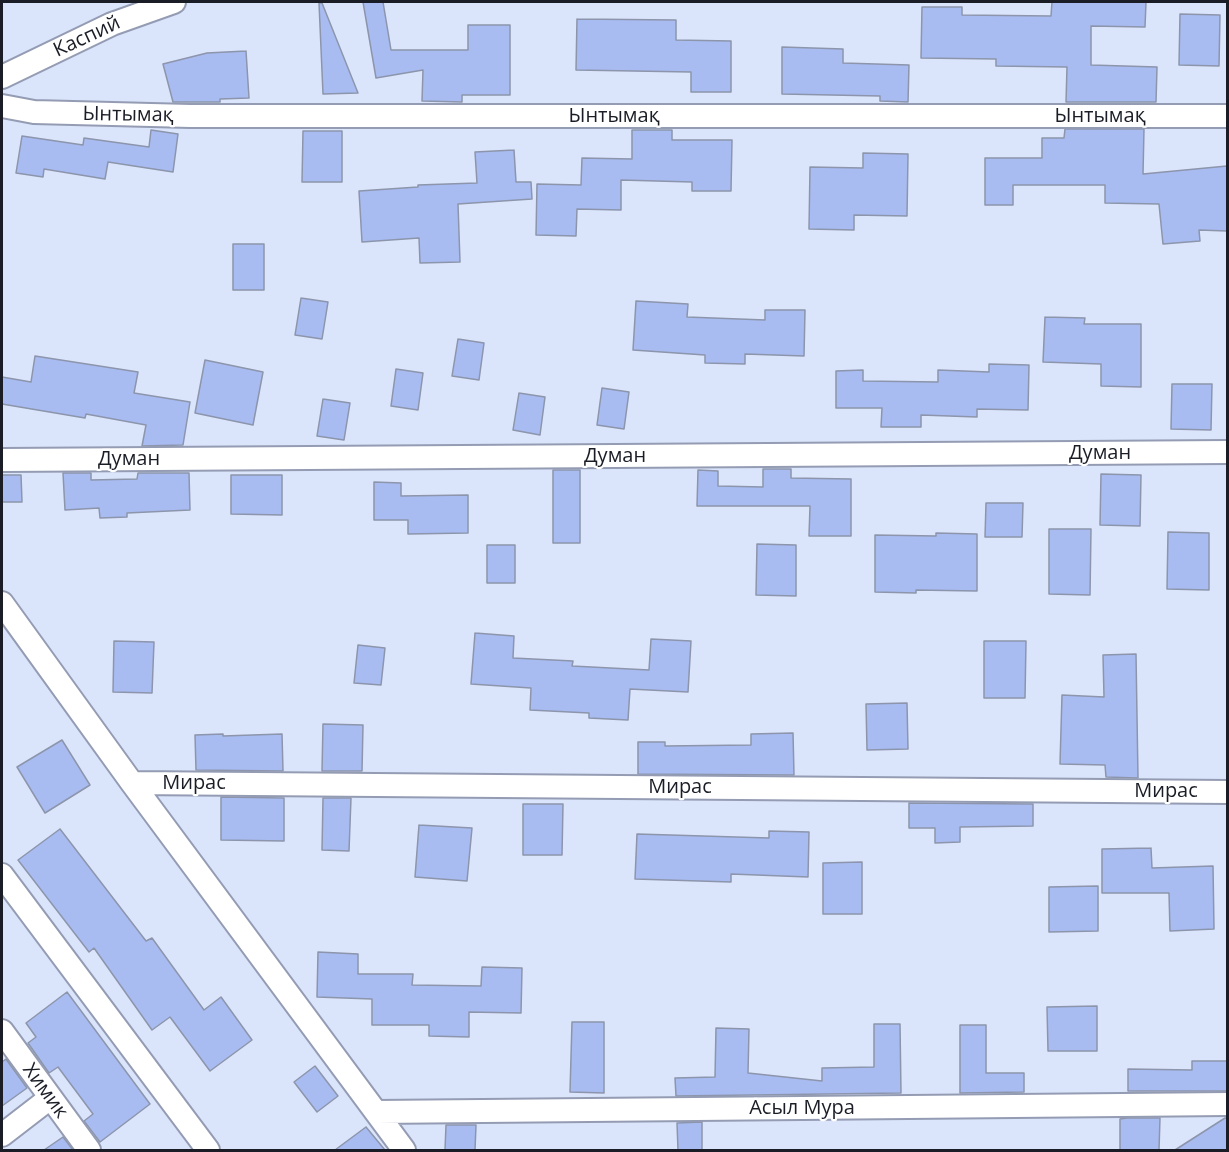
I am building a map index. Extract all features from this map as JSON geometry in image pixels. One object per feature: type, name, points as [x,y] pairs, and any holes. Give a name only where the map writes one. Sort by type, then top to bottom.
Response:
[{"type":"street","name":"Каспий","points":[[2,77],[112,24],[174,2]]},
{"type":"street","name":"Ынтымақ","points":[[2,106],[34,112],[190,116],[1227,116]]},
{"type":"street","name":"Думан","points":[[2,460],[1227,452]]},
{"type":"street","points":[[3,608],[404,1150]]},
{"type":"street","name":"Мирас","points":[[132,783],[1227,792]]},
{"type":"street","points":[[2,875],[208,1150]]},
{"type":"street","name":"Химик","points":[[2,1031],[89,1150]]},
{"type":"street","points":[[2,1135],[50,1098]]},
{"type":"street","name":"Асыл Мура","points":[[376,1112],[1227,1104]]},
{"type":"building","points":[[363,2],[383,2],[391,50],[468,50],[468,25],[510,25],[510,95],[462,95],[462,102],[422,101],[423,70],[376,78]]},
{"type":"building","points":[[1052,2],[1146,2],[1145,27],[1091,26],[1091,65],[1157,67],[1156,102],[1066,102],[1067,67],[996,66],[996,59],[921,58],[922,7],[962,7],[962,15],[1051,16]]},
{"type":"building","points":[[319,3],[322,3],[358,93],[323,94]]},
{"type":"building","points":[[1180,14],[1220,15],[1219,66],[1179,65]]},
{"type":"building","points":[[577,19],[676,20],[676,40],[731,41],[731,92],[691,92],[691,72],[576,70]]},
{"type":"building","points":[[782,47],[843,49],[843,63],[909,65],[908,102],[880,101],[880,96],[782,94]]},
{"type":"building","points":[[246,51],[249,98],[220,99],[220,102],[173,102],[163,64],[207,53]]},
{"type":"building","points":[[1065,129],[1144,129],[1143,174],[1227,166],[1227,231],[1199,230],[1200,241],[1163,244],[1159,204],[1105,203],[1105,185],[1013,185],[1013,205],[985,205],[985,158],[1042,158],[1042,138],[1064,138]]},
{"type":"building","points":[[151,130],[178,134],[173,172],[108,162],[105,179],[44,169],[43,177],[16,173],[22,136],[83,145],[84,138],[149,147]]},
{"type":"building","points":[[632,130],[672,130],[672,140],[732,140],[731,191],[692,191],[692,182],[621,180],[621,210],[577,209],[576,236],[536,235],[537,184],[581,185],[582,158],[632,159]]},
{"type":"building","points":[[303,131],[342,131],[342,182],[302,182]]},
{"type":"building","points":[[514,150],[516,182],[531,182],[532,199],[458,204],[460,262],[420,263],[419,238],[362,242],[359,191],[418,187],[418,185],[477,183],[475,152]]},
{"type":"building","points":[[863,153],[908,154],[907,216],[854,215],[854,230],[809,229],[810,167],[863,168]]},
{"type":"building","points":[[233,244],[264,244],[264,290],[233,290]]},
{"type":"building","points":[[301,298],[328,302],[322,339],[295,335]]},
{"type":"building","points":[[636,301],[688,304],[687,317],[765,320],[765,310],[805,310],[804,356],[745,354],[745,364],[705,363],[705,355],[633,350]]},
{"type":"building","points":[[1045,317],[1085,318],[1084,324],[1141,324],[1141,387],[1101,386],[1101,364],[1043,362]]},
{"type":"building","points":[[458,339],[484,343],[479,380],[452,376]]},
{"type":"building","points":[[35,356],[138,372],[134,393],[190,402],[183,445],[142,446],[146,425],[86,414],[85,418],[2,404],[2,377],[31,382]]},
{"type":"building","points":[[205,360],[263,372],[253,425],[195,413]]},
{"type":"building","points":[[989,364],[1029,365],[1028,410],[977,409],[977,417],[921,415],[921,427],[881,427],[882,408],[836,408],[836,371],[863,370],[863,381],[938,382],[938,370],[989,372]]},
{"type":"building","points":[[396,369],[423,373],[418,410],[391,406]]},
{"type":"building","points":[[1172,384],[1212,384],[1211,430],[1171,429]]},
{"type":"building","points":[[602,388],[629,392],[624,429],[597,425]]},
{"type":"building","points":[[519,393],[545,397],[540,435],[513,430]]},
{"type":"building","points":[[323,399],[350,403],[344,440],[317,436]]},
{"type":"building","points":[[763,469],[791,469],[791,478],[851,479],[851,536],[809,536],[810,506],[697,506],[698,470],[718,471],[718,486],[763,487]]},
{"type":"building","points":[[553,470],[580,470],[580,543],[553,543]]},
{"type":"building","points":[[63,473],[91,473],[91,480],[137,479],[138,473],[189,473],[190,510],[127,513],[127,517],[100,518],[99,508],[65,510]]},
{"type":"building","points":[[1101,474],[1141,475],[1140,526],[1100,525]]},
{"type":"building","points":[[2,475],[21,475],[22,502],[2,502]]},
{"type":"building","points":[[231,475],[282,475],[282,515],[231,514]]},
{"type":"building","points":[[374,482],[401,483],[401,496],[468,495],[468,533],[408,534],[408,520],[374,520]]},
{"type":"building","points":[[986,503],[1023,503],[1022,537],[985,537]]},
{"type":"building","points":[[1049,529],[1091,529],[1090,595],[1049,594]]},
{"type":"building","points":[[1168,532],[1209,533],[1209,590],[1167,589]]},
{"type":"building","points":[[936,533],[977,534],[977,591],[875,592],[875,535],[936,536]]},
{"type":"building","points":[[757,544],[796,545],[796,596],[756,595]]},
{"type":"building","points":[[487,545],[515,545],[515,583],[487,583]]},
{"type":"building","points":[[475,633],[514,636],[513,658],[573,661],[572,666],[649,670],[651,639],[691,641],[688,692],[630,689],[628,720],[589,718],[589,713],[530,710],[531,688],[471,684]]},
{"type":"building","points":[[114,641],[154,642],[152,693],[113,692]]},
{"type":"building","points":[[984,641],[1026,641],[1025,698],[984,698]]},
{"type":"building","points":[[358,645],[385,648],[381,685],[354,683]]},
{"type":"building","points":[[1136,654],[1138,778],[1106,777],[1105,765],[1060,764],[1062,695],[1104,697],[1103,655]]},
{"type":"building","points":[[907,703],[908,749],[867,750],[866,704]]},
{"type":"building","points":[[323,724],[363,725],[362,771],[322,771]]},
{"type":"building","points":[[793,733],[794,775],[638,774],[638,742],[665,742],[665,746],[751,745],[751,734]]},
{"type":"building","points":[[223,734],[223,736],[282,734],[283,771],[196,770],[195,735]]},
{"type":"building","points":[[62,740],[90,785],[45,813],[17,767]]},
{"type":"building","points":[[221,797],[284,798],[284,841],[221,840]]},
{"type":"building","points":[[323,798],[351,798],[349,851],[322,850]]},
{"type":"building","points":[[909,803],[1033,804],[1033,826],[960,827],[960,842],[935,843],[935,828],[909,828]]},
{"type":"building","points":[[523,804],[563,804],[562,855],[523,855]]},
{"type":"building","points":[[419,825],[472,828],[467,881],[415,877]]},
{"type":"building","points":[[60,829],[146,941],[152,938],[204,1010],[221,997],[252,1040],[210,1071],[170,1017],[152,1030],[94,948],[89,952],[18,860]]},
{"type":"building","points":[[769,831],[809,832],[808,877],[731,874],[731,882],[635,879],[637,834],[769,838]]},
{"type":"building","points":[[1151,848],[1152,868],[1213,866],[1214,929],[1170,931],[1169,893],[1102,893],[1102,849]]},
{"type":"building","points":[[862,862],[862,914],[823,914],[823,863]]},
{"type":"building","points":[[1098,886],[1098,931],[1049,932],[1049,887]]},
{"type":"building","points":[[318,952],[358,954],[358,974],[413,974],[412,985],[481,986],[482,967],[522,968],[521,1013],[469,1012],[469,1037],[429,1036],[429,1025],[372,1025],[372,999],[317,997]]},
{"type":"building","points":[[67,992],[150,1104],[100,1142],[84,1121],[93,1114],[58,1067],[49,1073],[28,1043],[36,1037],[26,1023]]},
{"type":"building","points":[[1097,1006],[1097,1051],[1048,1051],[1047,1007]]},
{"type":"building","points":[[572,1022],[604,1022],[604,1093],[570,1092]]},
{"type":"building","points":[[874,1024],[900,1024],[901,1093],[676,1096],[675,1078],[715,1077],[716,1028],[749,1029],[748,1073],[822,1081],[822,1068],[874,1067]]},
{"type":"building","points":[[960,1025],[986,1025],[986,1073],[1024,1073],[1024,1092],[960,1093]]},
{"type":"building","points":[[6,1059],[27,1088],[2,1106],[2,1062]]},
{"type":"building","points":[[1192,1061],[1227,1061],[1227,1091],[1128,1091],[1128,1069],[1192,1070]]},
{"type":"building","points":[[315,1066],[338,1096],[317,1112],[294,1082]]},
{"type":"building","points":[[1160,1118],[1159,1150],[1120,1150],[1120,1119]]},
{"type":"building","points":[[1227,1118],[1227,1150],[1175,1150]]},
{"type":"building","points":[[702,1122],[702,1150],[678,1150],[677,1123]]},
{"type":"building","points":[[446,1125],[476,1125],[475,1150],[445,1150]]},
{"type":"building","points":[[366,1127],[385,1150],[335,1150]]},
{"type":"building","points":[[63,1137],[73,1150],[44,1150]]}]
